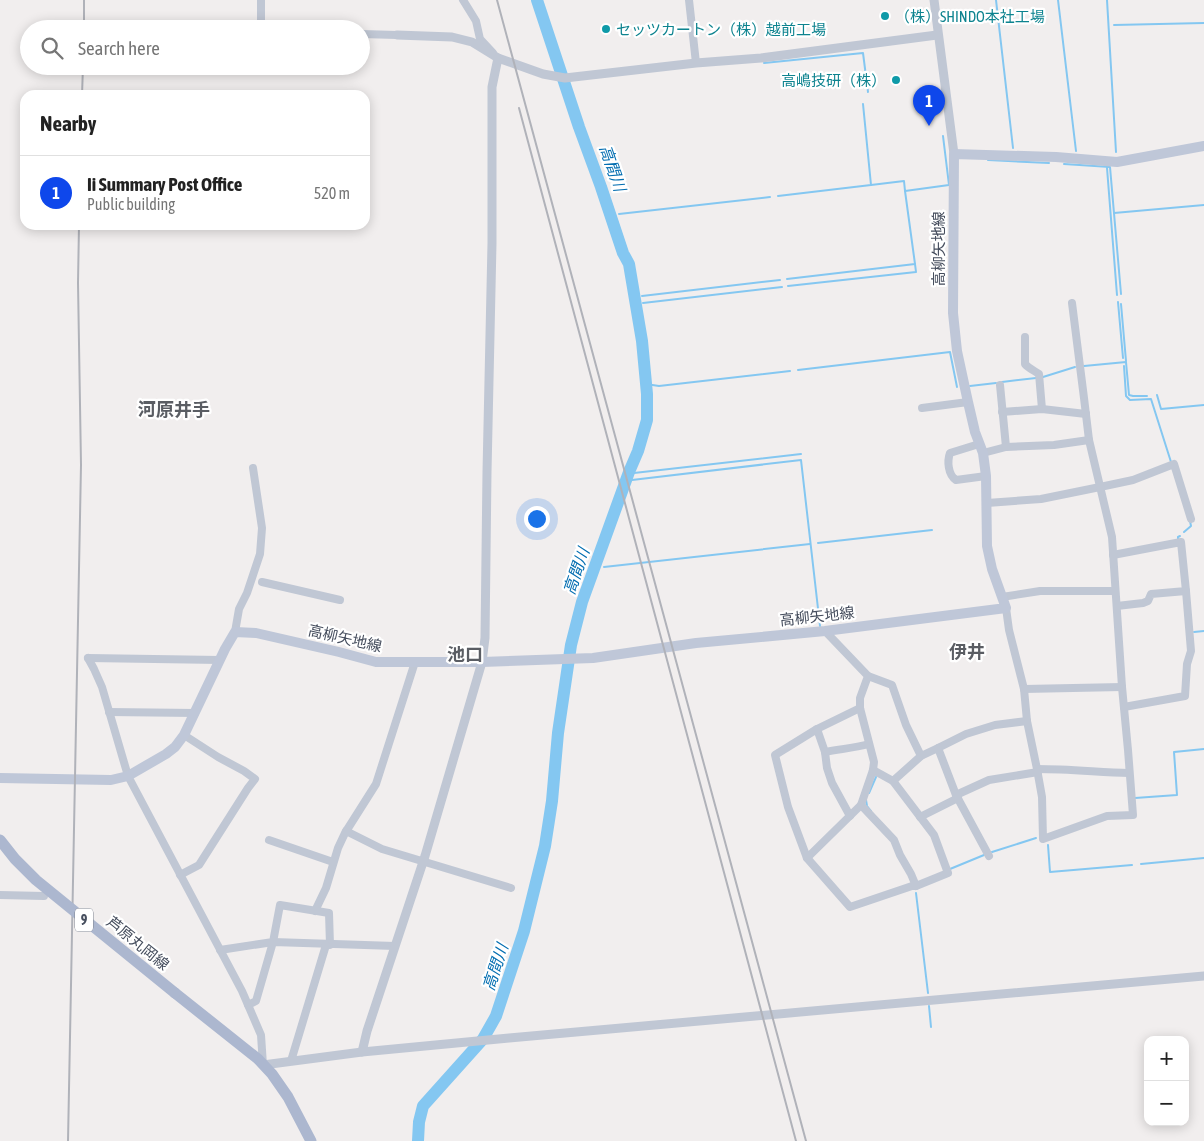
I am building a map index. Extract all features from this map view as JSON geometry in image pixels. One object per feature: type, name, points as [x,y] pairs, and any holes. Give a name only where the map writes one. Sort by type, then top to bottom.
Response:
[{"type":"main road","points":[[954,154],[1056,157],[1117,162],[1204,146]]},
{"type":"main road","name":"高柳矢地線","points":[[235,632],[256,633],[376,662],[482,662],[593,658],[696,643],[824,631],[1006,608],[992,569],[987,546],[986,476],[981,449],[968,402],[953,313],[954,154]]},
{"type":"main road","points":[[0,778],[111,780],[128,776],[166,754],[175,747],[184,734],[235,632]]},
{"type":"main road","name":"芦原丸岡線","points":[[0,840],[24,869],[49,891],[193,1006],[263,1065]]},
{"type":"main road","name":"9","points":[[263,1065],[280,1084],[311,1141]]},
{"type":"street","points":[[261,0],[261,20]]},
{"type":"street","points":[[463,0],[476,22],[480,39],[498,58]]},
{"type":"street","points":[[688,0],[696,63]]},
{"type":"street","points":[[934,0],[954,154]]},
{"type":"street","points":[[370,34],[452,38],[472,42],[498,58],[543,74],[572,78],[696,63],[761,58],[938,35]]},
{"type":"street","points":[[362,1052],[367,1031],[424,862],[482,662],[485,638],[492,243],[492,87],[498,58]]},
{"type":"street","points":[[1006,608],[1009,630],[1024,689],[1027,720],[1038,770],[1042,797],[1043,839],[1107,816],[1132,815],[1112,536],[1088,440],[1072,303]]},
{"type":"street","points":[[1025,336],[1025,364],[1039,374],[1042,409]]},
{"type":"street","points":[[1000,385],[1006,447]]},
{"type":"street","points":[[922,408],[968,402]]},
{"type":"street","points":[[1002,412],[1042,409],[1086,414]]},
{"type":"street","points":[[986,476],[956,480],[952,478],[948,458],[950,453],[1006,447],[1054,445],[1088,440]]},
{"type":"street","points":[[986,503],[1042,499],[1100,487],[1133,480],[1174,464],[1191,519]]},
{"type":"street","points":[[235,632],[239,609],[247,593],[260,554],[262,528],[253,468]]},
{"type":"street","points":[[1113,555],[1180,542],[1186,591],[1190,651],[1187,664],[1185,696],[1124,707]]},
{"type":"street","points":[[262,582],[340,600]]},
{"type":"street","points":[[1002,597],[1040,591],[1115,591]]},
{"type":"street","points":[[1117,606],[1143,603],[1148,601],[1151,594],[1186,591]]},
{"type":"street","points":[[824,631],[868,676],[892,685],[906,725],[921,756]]},
{"type":"street","points":[[220,660],[88,658],[102,688],[128,776],[242,991],[261,1035],[263,1065],[362,1052],[528,1036],[1204,976]]},
{"type":"street","points":[[315,911],[326,888],[338,848],[376,784],[415,662]]},
{"type":"street","points":[[807,858],[861,805],[873,770],[874,762],[860,708],[860,698],[868,676]]},
{"type":"street","points":[[1024,689],[1122,687]]},
{"type":"street","points":[[860,708],[817,729],[775,755],[788,807],[807,858],[850,907],[916,886],[948,873],[934,835],[893,781],[873,770]]},
{"type":"street","points":[[109,712],[195,713]]},
{"type":"street","points":[[893,781],[921,756],[966,734],[995,725],[1027,720]]},
{"type":"street","points":[[817,729],[825,752],[827,768],[832,783],[850,816]]},
{"type":"street","points":[[180,875],[199,865],[255,779],[184,734]]},
{"type":"street","points":[[825,752],[869,744]]},
{"type":"street","points":[[938,748],[957,797],[989,856]]},
{"type":"street","points":[[920,817],[989,780],[1038,770],[1067,768],[1129,773]]},
{"type":"street","points":[[861,805],[894,840],[916,886]]},
{"type":"street","points":[[346,832],[382,849],[511,888]]},
{"type":"street","points":[[270,840],[333,862]]},
{"type":"street","points":[[0,895],[44,896]]},
{"type":"street","points":[[248,1005],[256,1001],[273,942],[280,904],[329,914],[328,945],[291,1061]]},
{"type":"street","points":[[220,950],[273,942],[395,946]]},
{"type":"waterway","name":"高間川","points":[[418,1141],[419,1122],[423,1106],[483,1039],[496,1016],[524,931],[545,846],[552,801],[558,733],[571,645],[582,602],[638,451],[647,420],[647,394],[642,341],[629,264],[623,253],[579,127],[537,0]]},
{"type":"waterway","points":[[996,0],[1013,148]]},
{"type":"waterway","points":[[1058,0],[1076,151]]},
{"type":"waterway","points":[[1107,0],[1116,152]]},
{"type":"waterway","points":[[1114,25],[1204,23]]},
{"type":"waterway","points":[[764,63],[863,53],[868,92]]},
{"type":"waterway","points":[[778,196],[871,185],[863,104]]},
{"type":"waterway","points":[[871,185],[904,181],[905,191],[949,185],[943,136]]},
{"type":"waterway","points":[[988,160],[1049,163]]},
{"type":"waterway","points":[[1064,164],[1110,167],[1121,294]]},
{"type":"waterway","points":[[1107,168],[1117,295]]},
{"type":"waterway","points":[[787,279],[915,264],[905,191]]},
{"type":"waterway","points":[[619,214],[770,197]]},
{"type":"waterway","points":[[1114,213],[1204,205]]},
{"type":"waterway","points":[[788,286],[916,272],[915,264]]},
{"type":"waterway","points":[[642,296],[780,280]]},
{"type":"waterway","points":[[643,303],[782,287]]},
{"type":"waterway","points":[[1118,302],[1123,358]]},
{"type":"waterway","points":[[1121,304],[1126,361]]},
{"type":"waterway","points":[[798,370],[950,352],[957,387]]},
{"type":"waterway","points":[[1084,366],[1126,362],[1129,395],[1147,396]]},
{"type":"waterway","points":[[1124,366],[1126,396],[1130,400],[1151,399],[1171,462]]},
{"type":"waterway","points":[[1043,377],[1075,367]]},
{"type":"waterway","points":[[646,384],[659,386],[790,371]]},
{"type":"waterway","points":[[1002,382],[1036,378]]},
{"type":"waterway","points":[[970,386],[996,383]]},
{"type":"waterway","points":[[1157,395],[1161,409],[1204,405]]},
{"type":"waterway","points":[[634,473],[801,454]]},
{"type":"waterway","points":[[632,480],[801,460],[820,626]]},
{"type":"waterway","points":[[1184,532],[1191,526],[1190,521]]},
{"type":"waterway","points":[[818,543],[932,530]]},
{"type":"waterway","points":[[1178,540],[1180,536]]},
{"type":"waterway","points":[[604,567],[810,544]]},
{"type":"waterway","points":[[1194,632],[1204,631]]},
{"type":"waterway","points":[[1135,798],[1177,795],[1174,752],[1204,749]]},
{"type":"waterway","points":[[869,793],[876,777]]},
{"type":"waterway","points":[[866,800],[867,806],[871,811]]},
{"type":"waterway","points":[[992,852],[1036,838]]},
{"type":"waterway","points":[[1048,845],[1050,872],[1132,865]]},
{"type":"waterway","points":[[950,869],[984,855]]},
{"type":"waterway","points":[[1141,864],[1204,858]]},
{"type":"waterway","points":[[916,893],[928,993]]},
{"type":"waterway","points":[[929,1006],[931,1027]]},
{"type":"railway","points":[[84,0],[84,20]]},
{"type":"railway","points":[[497,0],[806,1141]]},
{"type":"railway","points":[[82,90],[83,75]]},
{"type":"railway","points":[[519,108],[796,1141]]},
{"type":"railway","points":[[68,1141],[81,465],[79,230]]},
{"type":"place","name":"（株）SHINDO本社工場","points":[[885,16]]},
{"type":"place","name":"セッツカートン（株）越前工場","points":[[606,29]]},
{"type":"place","name":"高嶋技研（株）","points":[[896,80]]},
{"type":"place","name":"Ii Summary Post Office","points":[[929,126]]},
{"type":"district","name":"河原井手","points":[[174,409]]},
{"type":"district","name":"伊井","points":[[967,651]]},
{"type":"district","name":"池口","points":[[465,654]]}]
